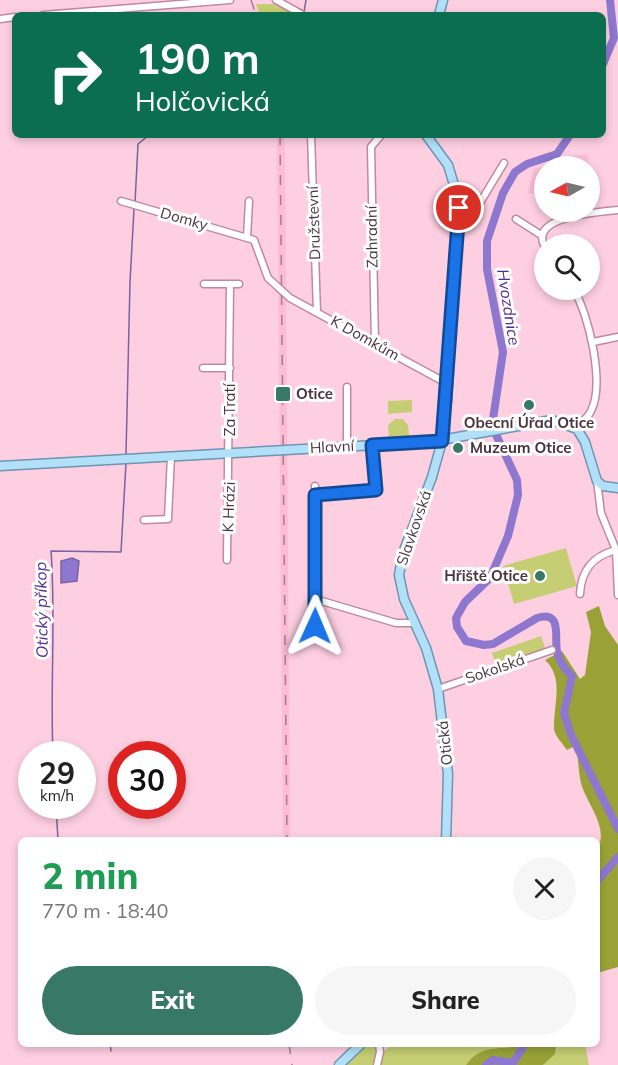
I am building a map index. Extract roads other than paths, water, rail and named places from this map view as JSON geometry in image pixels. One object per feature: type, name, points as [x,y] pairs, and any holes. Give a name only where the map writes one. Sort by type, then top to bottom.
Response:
[{"type":"main road","name":"Slavkovská","points":[[426,648],[402,594],[400,564],[432,477],[442,441],[448,384],[459,208],[455,185],[448,165],[428,138]]},
{"type":"main road","name":"Hlavní","points":[[0,466],[442,441],[545,420],[575,427]]},
{"type":"main road","points":[[575,427],[585,441],[597,480],[603,486],[618,488]]},
{"type":"main road","name":"Otická","points":[[426,648],[438,689],[448,774],[446,837]]},
{"type":"main road","points":[[339,1065],[358,1047]]},
{"type":"street","points":[[80,12],[230,0]]},
{"type":"street","points":[[276,0],[298,12]]},
{"type":"street","name":"Družstevní","points":[[311,138],[317,312]]},
{"type":"street","name":"Zahradní","points":[[375,343],[370,147],[378,138]]},
{"type":"street","points":[[459,208],[478,206],[504,163]]},
{"type":"street","name":"Domky","points":[[121,201],[247,237]]},
{"type":"street","points":[[247,237],[249,201]]},
{"type":"street","points":[[541,234],[544,228],[555,222],[618,210]]},
{"type":"street","points":[[516,219],[539,234]]},
{"type":"street","name":"K Domkům","points":[[247,237],[258,246],[268,278],[283,292],[448,384]]},
{"type":"street","points":[[204,284],[239,284]]},
{"type":"street","name":"Za Tratí","points":[[230,284],[230,453]]},
{"type":"street","points":[[575,427],[589,415],[594,404],[593,342],[579,300]]},
{"type":"street","points":[[593,342],[618,337]]},
{"type":"street","name":"Za Tratí","points":[[203,368],[230,368]]},
{"type":"street","points":[[347,387],[347,447]]},
{"type":"street","points":[[315,495],[376,490],[372,445]]},
{"type":"street","name":"K Hrázi","points":[[227,560],[230,453]]},
{"type":"street","points":[[144,520],[168,519],[171,456]]},
{"type":"street","points":[[597,480],[602,513],[616,550],[618,595]]},
{"type":"street","points":[[315,486],[315,626]]},
{"type":"street","points":[[580,594],[580,583],[593,559],[616,550]]},
{"type":"street","points":[[315,599],[396,623],[415,623]]},
{"type":"street","name":"Sokolská","points":[[438,689],[552,650]]},
{"type":"street","points":[[377,1065],[379,1047]]},
{"type":"waterway","name":"Otický příkop","points":[[304,12],[306,0]]},
{"type":"waterway","name":"Hvozdnice","points":[[606,57],[614,38],[610,0]]},
{"type":"waterway","name":"Otický příkop","points":[[135,203],[138,144],[145,138]]},
{"type":"waterway","name":"Hvozdnice","points":[[568,138],[557,154],[527,164],[515,172],[503,193],[487,241],[487,269],[503,352],[492,426],[517,480],[518,495],[508,536],[490,578],[465,602],[456,618],[457,627],[466,641],[484,645],[493,644],[537,618],[551,618],[554,621],[559,659],[572,676],[564,713],[571,735],[618,829]]},
{"type":"waterway","name":"Otický příkop","points":[[126,454],[134,209]]},
{"type":"waterway","name":"Otický příkop","points":[[53,741],[51,551],[121,552],[126,463]]},
{"type":"waterway","name":"Otický příkop","points":[[57,819],[58,837]]},
{"type":"waterway","name":"Hvozdnice","points":[[600,878],[618,857]]},
{"type":"waterway","name":"Otický příkop","points":[[110,1047],[111,1051]]},
{"type":"waterway","name":"Hvozdnice","points":[[486,1065],[493,1060],[513,1063],[523,1047]]},
{"type":"railway","points":[[251,0],[255,12]]},
{"type":"railway","points":[[280,138],[287,837]]},
{"type":"railway","points":[[289,1047],[292,1065]]},
{"type":"place","name":"Otice","points":[[283,394]]},
{"type":"place","name":"Obecní Úřad Otice","points":[[529,405]]},
{"type":"place","name":"Muzeum Otice","points":[[458,448]]},
{"type":"place","name":"Hřiště Otice","points":[[540,576]]}]
